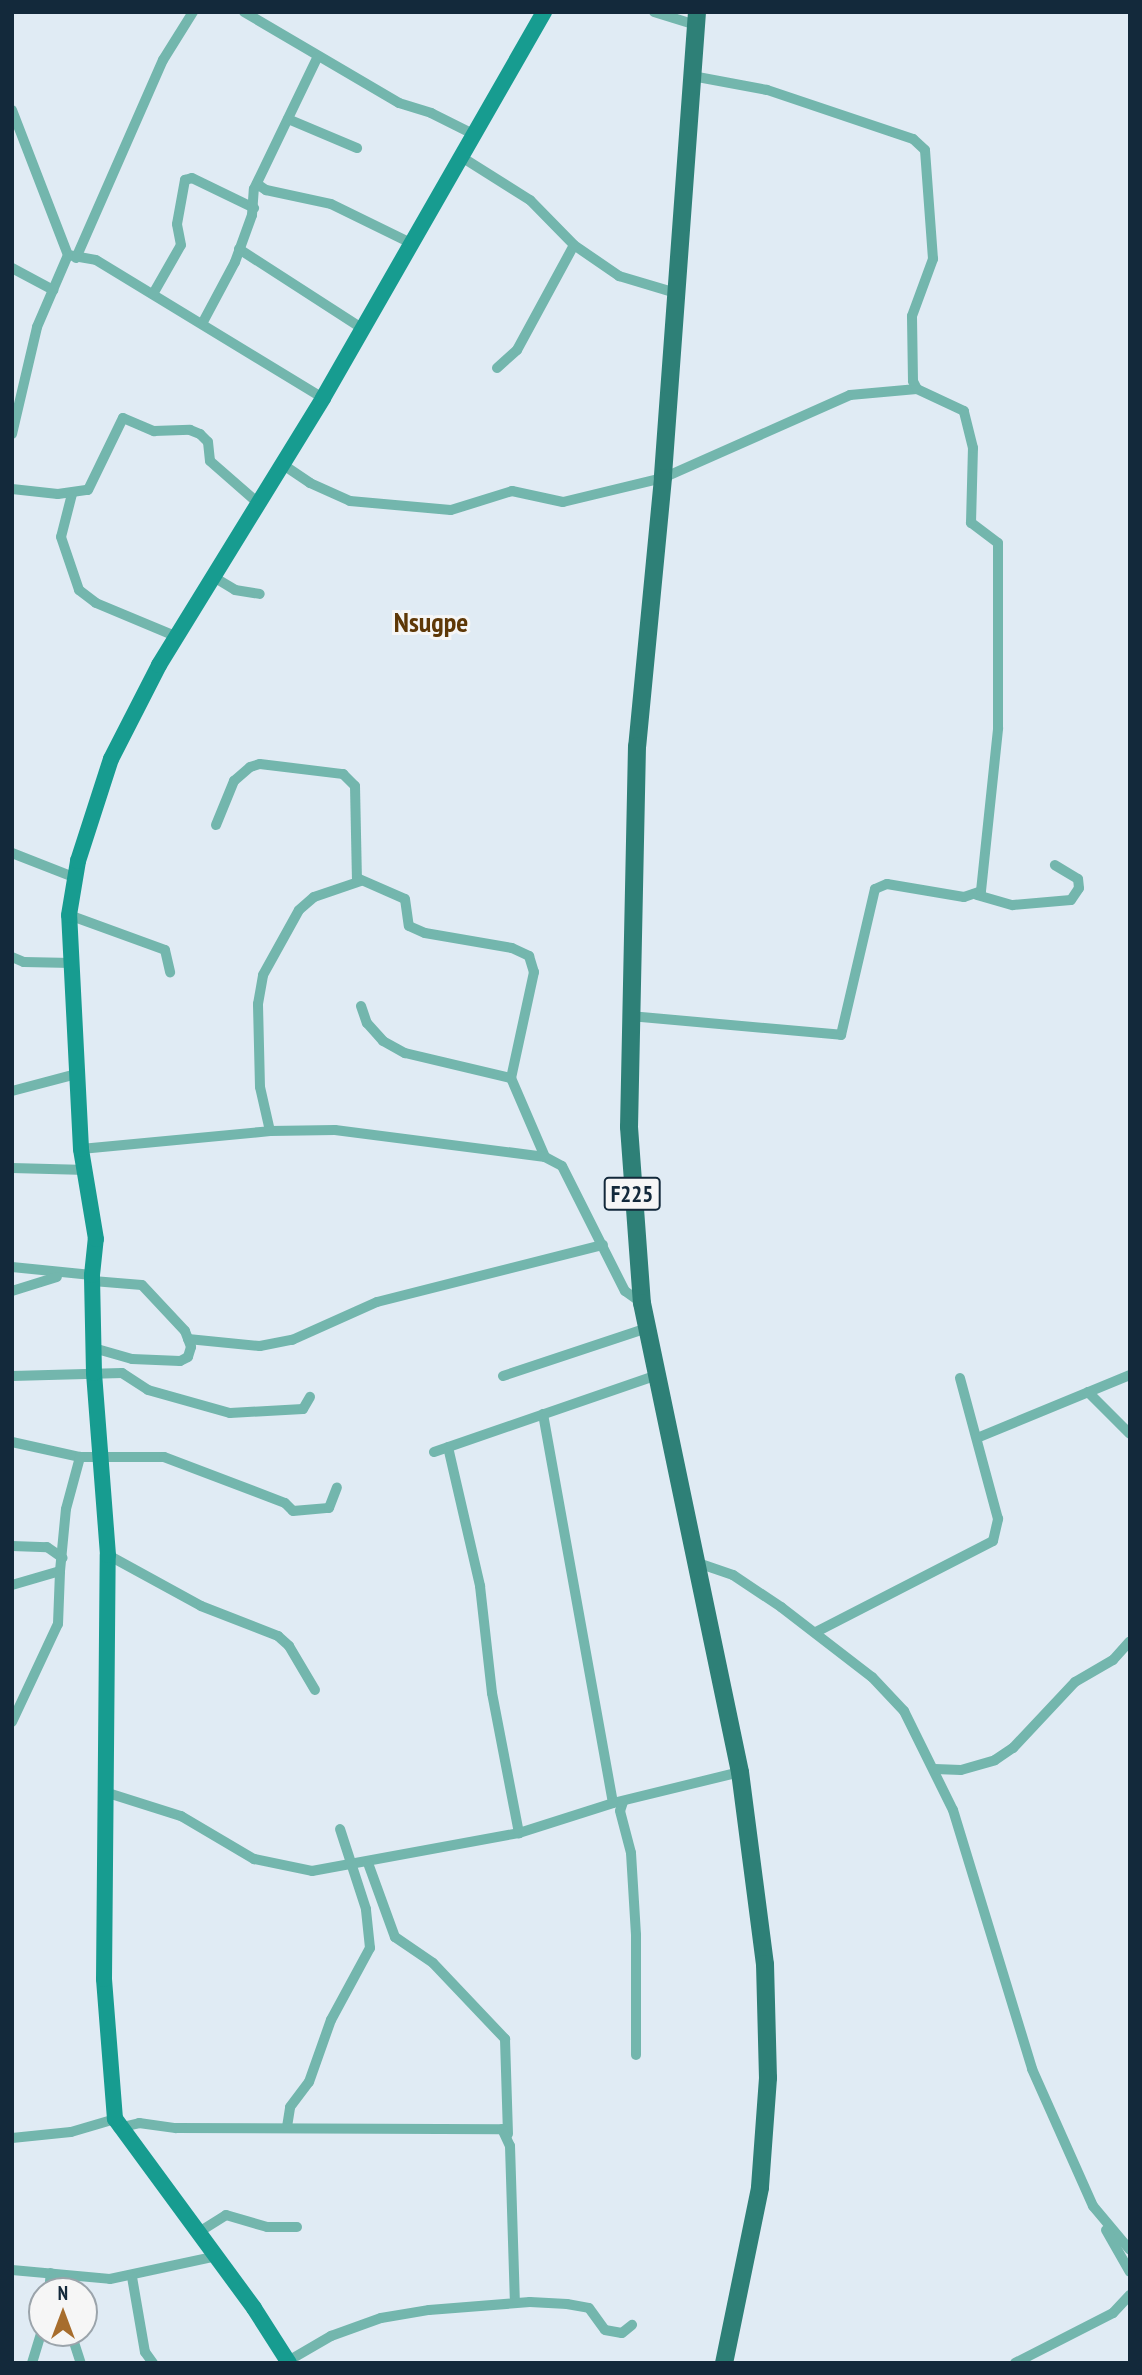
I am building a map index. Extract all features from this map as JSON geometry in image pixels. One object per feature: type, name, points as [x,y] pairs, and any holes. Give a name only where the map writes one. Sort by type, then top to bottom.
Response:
[{"type":"main road","name":"F225","points":[[697,19],[663,478],[638,746],[630,1016],[632,1192],[642,1303],[740,1772],[765,1964],[768,2078],[760,2188],[724,2363]]},
{"type":"street","points":[[12,434],[37,327],[163,60],[193,12]]},
{"type":"street","points":[[244,12],[317,58],[399,103],[431,113],[473,134]]},
{"type":"street","points":[[544,12],[323,398],[175,636],[111,759],[76,878],[69,915],[80,1073],[81,1149],[96,1239],[92,1278],[94,1373],[104,1459],[108,1555],[108,1793],[104,1979],[116,2124],[217,2256],[289,2362],[331,2336],[381,2318],[515,2303],[589,2308],[606,2330],[622,2333],[632,2325]]},
{"type":"street","points":[[654,12],[697,19]]},
{"type":"street","points":[[203,322],[239,249],[254,208],[257,184],[317,58]]},
{"type":"street","points":[[692,75],[766,90],[920,143],[927,160],[933,259],[911,325],[913,381],[917,389]]},
{"type":"street","points":[[12,110],[72,256]]},
{"type":"street","points":[[288,119],[357,148]]},
{"type":"street","points":[[460,156],[530,200],[574,245],[619,276],[676,293]]},
{"type":"street","points":[[153,294],[181,245],[177,224],[185,180],[192,178],[254,208]]},
{"type":"street","points":[[257,184],[266,190],[331,204],[413,244]]},
{"type":"street","points":[[497,368],[517,350],[574,245]]},
{"type":"street","points":[[239,249],[363,329]]},
{"type":"street","points":[[72,256],[96,260],[203,322],[323,398]]},
{"type":"street","points":[[12,268],[53,290]]},
{"type":"street","points":[[282,464],[310,483],[351,501],[451,510],[512,491],[563,502],[663,478],[850,395],[917,389],[964,411],[973,448],[971,523],[998,543],[998,728],[983,884],[977,895]]},
{"type":"street","points":[[12,489],[72,494],[94,484],[102,455],[123,418],[154,431],[190,430],[200,434],[208,442],[210,461],[258,503]]},
{"type":"street","points":[[72,494],[61,537],[79,590],[96,603],[175,636]]},
{"type":"street","points":[[212,576],[235,590],[260,594]]},
{"type":"street","points":[[216,825],[234,781],[250,767],[260,764],[343,774],[355,786],[355,864],[361,881]]},
{"type":"street","points":[[12,853],[76,878]]},
{"type":"street","points":[[630,1016],[836,1037],[843,1031],[875,889],[887,884],[964,897],[977,895],[1013,905],[1071,900],[1079,888],[1077,879],[1055,865]]},
{"type":"street","points":[[270,1131],[260,1087],[258,1004],[263,975],[299,910],[314,897],[361,881],[405,899],[409,926],[425,933],[512,948],[529,956],[534,972],[511,1078],[545,1157]]},
{"type":"street","points":[[69,915],[164,950],[170,972]]},
{"type":"street","points":[[12,957],[24,962],[72,964]]},
{"type":"street","points":[[361,1006],[367,1024],[383,1041],[405,1053],[511,1078]]},
{"type":"street","points":[[12,1091],[80,1073]]},
{"type":"street","points":[[81,1149],[270,1131],[389,1133],[545,1157],[562,1166],[625,1291],[642,1303]]},
{"type":"street","points":[[12,1168],[86,1170]]},
{"type":"street","points":[[188,1339],[239,1345],[279,1343],[377,1302],[603,1245]]},
{"type":"street","points":[[12,1267],[142,1285],[188,1339],[188,1357],[180,1361],[132,1359],[94,1348]]},
{"type":"street","points":[[12,1291],[67,1274]]},
{"type":"street","points":[[503,1376],[647,1328]]},
{"type":"street","points":[[12,1376],[122,1373],[148,1390],[230,1413],[303,1409],[310,1397]]},
{"type":"street","points":[[435,1452],[658,1375]]},
{"type":"street","points":[[976,1437],[1130,1375]]},
{"type":"street","points":[[816,1632],[993,1541],[998,1519],[961,1378]]},
{"type":"street","points":[[1088,1392],[1130,1434]]},
{"type":"street","points":[[543,1414],[618,1802],[631,1853],[636,1935],[636,2055]]},
{"type":"street","points":[[12,1442],[80,1457],[164,1457],[285,1503],[293,1511],[329,1508],[337,1487]]},
{"type":"street","points":[[448,1447],[480,1586],[492,1693],[519,1833]]},
{"type":"street","points":[[12,1722],[58,1624],[66,1509],[80,1457]]},
{"type":"street","points":[[12,1546],[47,1547],[63,1558]]},
{"type":"street","points":[[108,1555],[201,1606],[278,1636],[289,1646],[315,1690]]},
{"type":"street","points":[[698,1563],[733,1575],[816,1632],[872,1677],[904,1711],[953,1810],[1015,2024],[1093,2206],[1130,2272]]},
{"type":"street","points":[[12,1584],[60,1571]]},
{"type":"street","points":[[935,1769],[961,1770],[995,1760],[1013,1748],[1075,1682],[1113,1660],[1130,1641]]},
{"type":"street","points":[[108,1793],[181,1816],[275,1866],[312,1871],[352,1867],[519,1833],[618,1802],[740,1772]]},
{"type":"street","points":[[287,2127],[290,2107],[309,2082],[331,2020],[370,1948],[366,1909],[340,1829]]},
{"type":"street","points":[[368,1863],[396,1937],[433,1963],[505,2039],[515,2303]]},
{"type":"street","points":[[12,2138],[138,2123],[176,2128],[486,2127],[508,2134]]},
{"type":"street","points":[[1093,2206],[1130,2250]]},
{"type":"street","points":[[199,2232],[226,2215],[267,2227],[297,2227]]},
{"type":"street","points":[[12,2270],[132,2277],[217,2256]]},
{"type":"street","points":[[51,2273],[51,2277]]},
{"type":"street","points":[[132,2277],[145,2352],[153,2363]]},
{"type":"street","points":[[1015,2363],[1113,2313],[1130,2295]]},
{"type":"district","name":"Nsugpe","points":[[431,622]]}]
